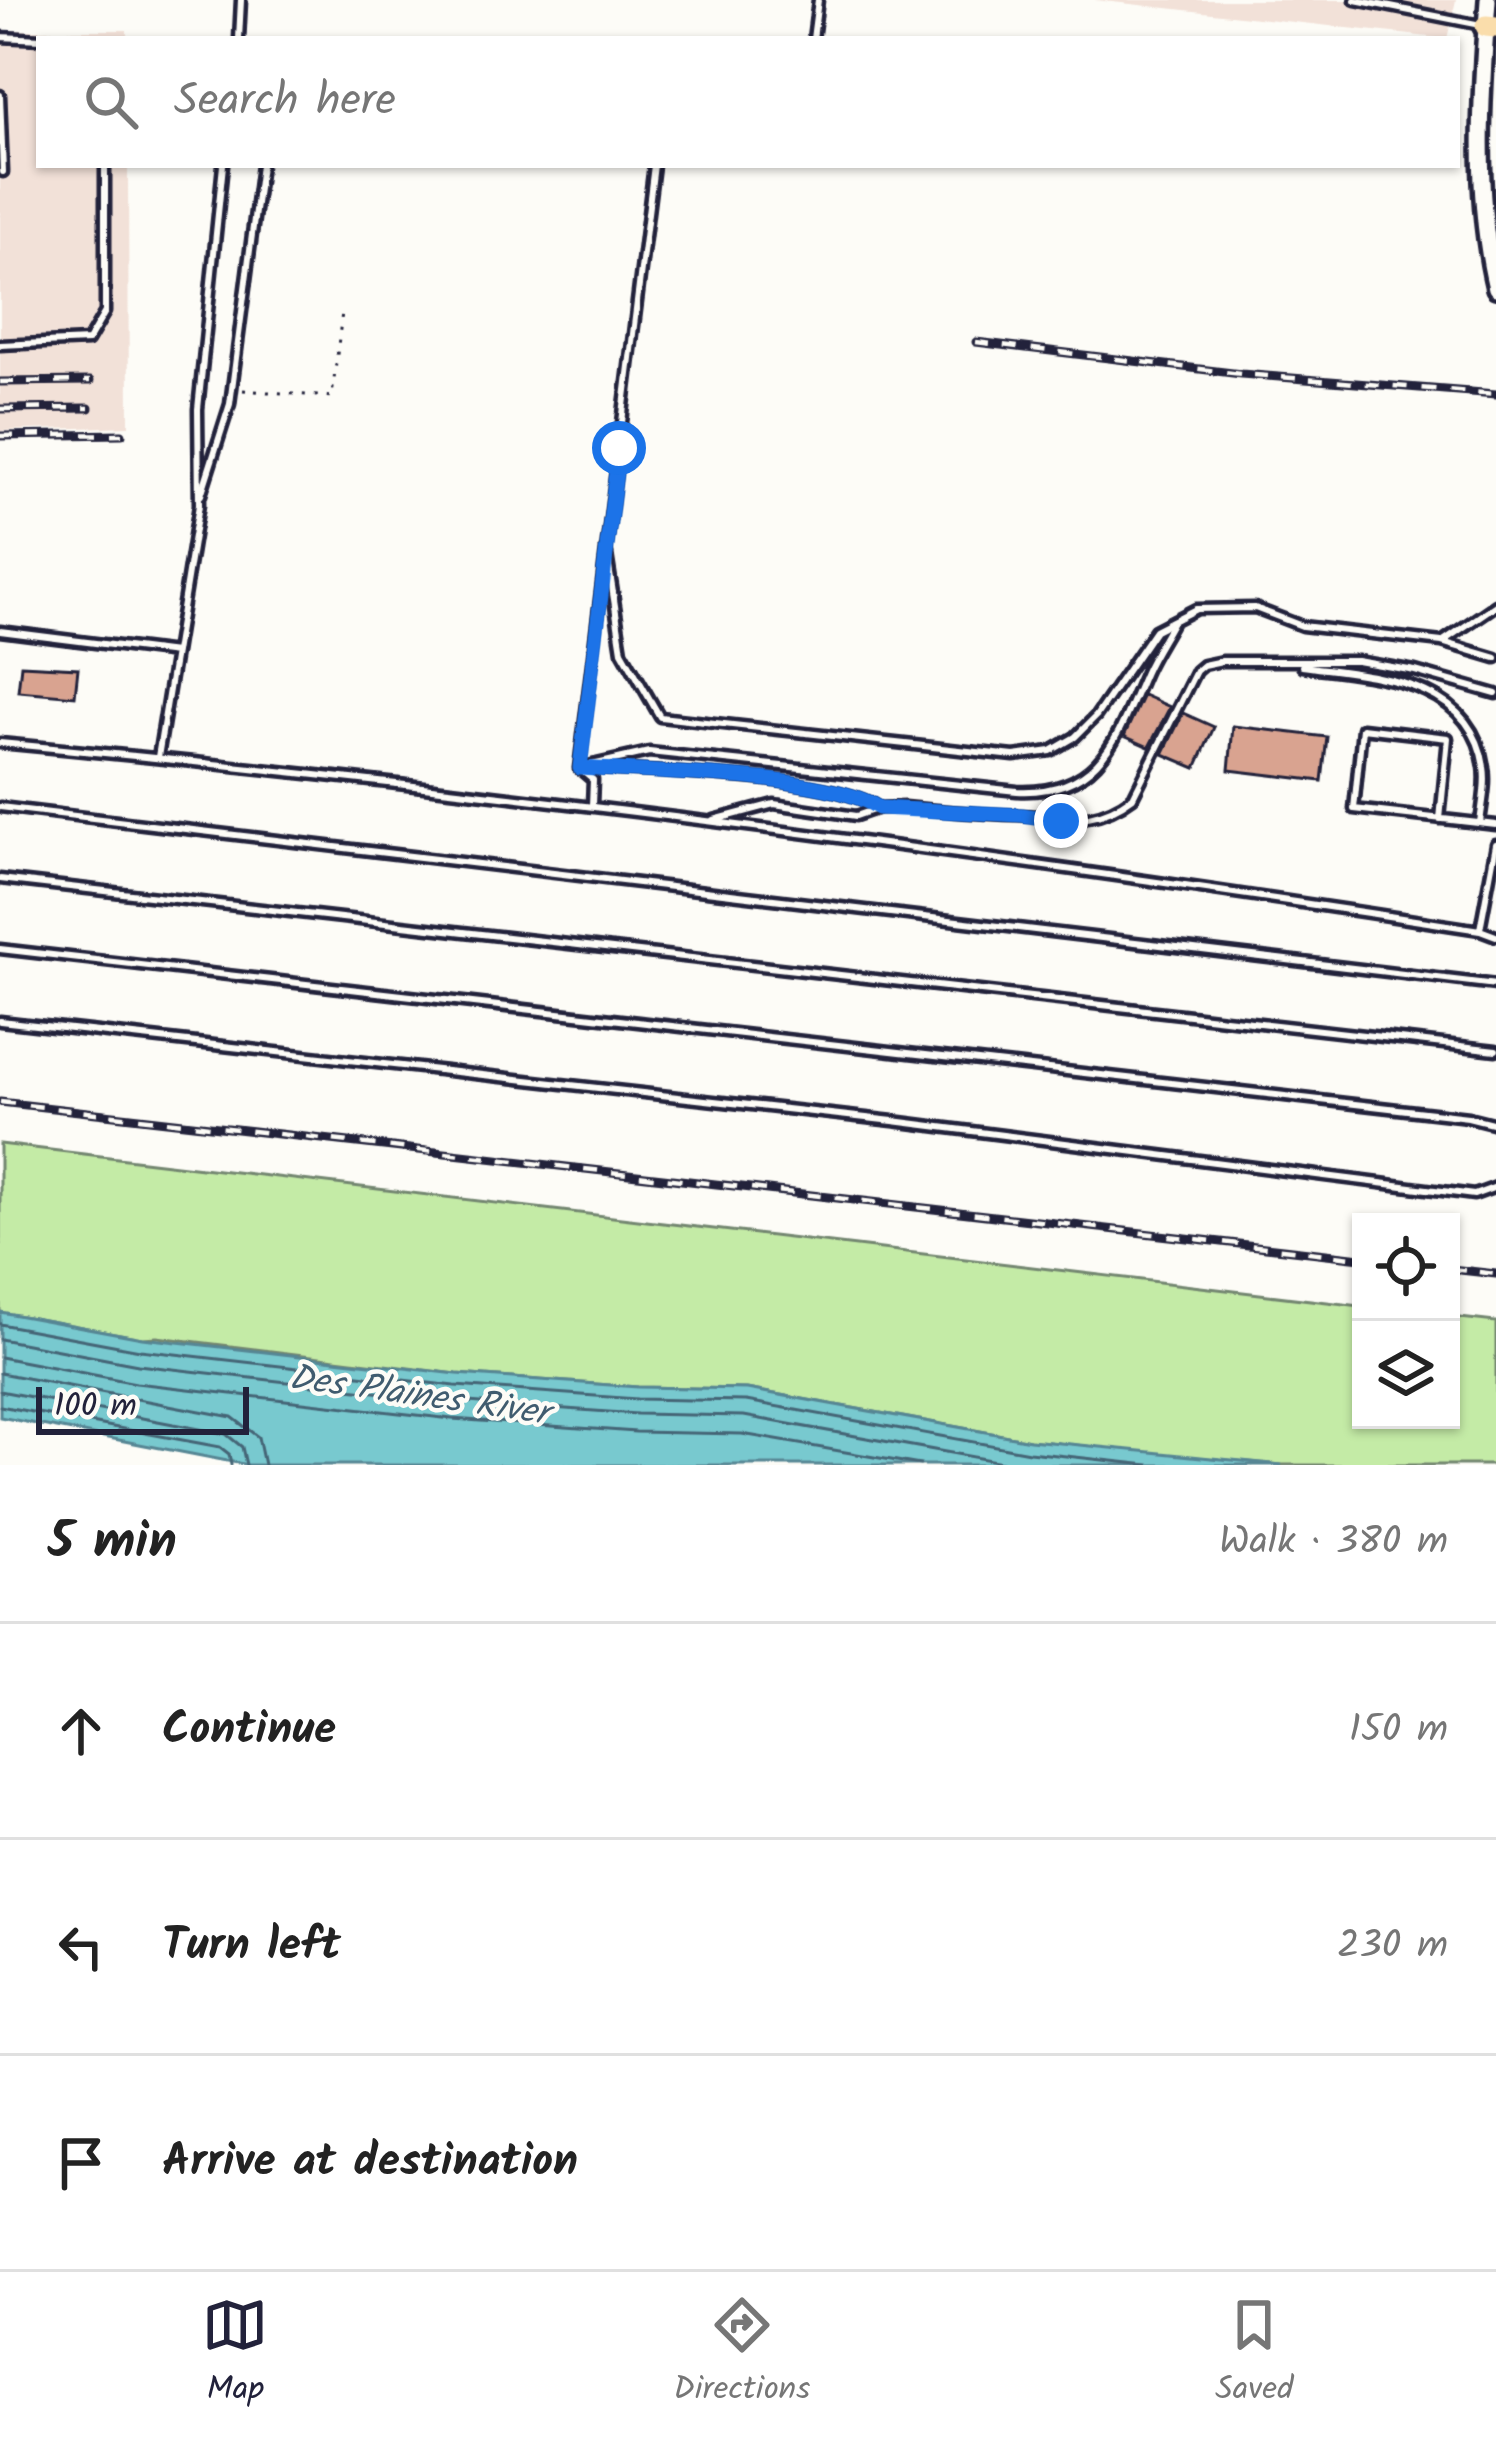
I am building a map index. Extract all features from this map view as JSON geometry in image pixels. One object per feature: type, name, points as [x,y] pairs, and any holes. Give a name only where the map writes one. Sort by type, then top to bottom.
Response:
[{"type":"street","points":[[1488,0],[1486,246],[1496,288]]},
{"type":"lane","points":[[239,36],[241,0]]},
{"type":"lane","points":[[813,36],[818,0]]},
{"type":"lane","points":[[1355,0],[1491,27]]},
{"type":"lane","points":[[0,38],[36,39]]},
{"type":"lane","points":[[0,95],[3,172]]},
{"type":"lane","points":[[0,345],[88,341],[105,312],[105,168]]},
{"type":"lane","points":[[199,505],[198,409],[223,168]]},
{"type":"lane","points":[[158,758],[199,505],[232,394],[261,168]]},
{"type":"lane","points":[[580,768],[653,168]]},
{"type":"lane","points":[[607,548],[622,651],[660,717],[1014,756],[1051,751],[1075,737],[1096,716],[1155,630],[1176,616],[1220,606],[1255,608],[1302,626],[1442,642],[1496,658]]},
{"type":"lane","points":[[1442,642],[1496,605]]},
{"type":"lane","points":[[580,768],[649,752],[1036,792],[1066,785],[1083,777],[1104,757],[1125,724],[1147,667],[1176,616]]},
{"type":"lane","points":[[0,632],[175,652]]},
{"type":"lane","points":[[711,821],[774,803],[856,816],[879,808],[1061,821],[1118,808],[1133,797],[1196,671],[1222,661],[1357,661],[1415,671],[1496,694]]},
{"type":"lane","points":[[1280,663],[1402,680],[1454,709],[1473,733],[1483,761],[1480,823]]},
{"type":"lane","points":[[1440,819],[1448,738],[1362,728],[1354,809],[1440,819],[1496,825]]},
{"type":"lane","points":[[0,742],[592,806],[1090,870],[1496,936]]},
{"type":"lane","points":[[580,768],[593,780],[592,806]]},
{"type":"lane","points":[[580,768],[783,782],[861,796],[879,808]]},
{"type":"lane","points":[[0,807],[1496,986]]},
{"type":"lane","points":[[1480,930],[1496,844]]},
{"type":"lane","points":[[0,879],[1496,1050]]},
{"type":"lane","points":[[0,949],[1468,1117],[1496,1124]]},
{"type":"lane","points":[[0,1021],[893,1121],[1474,1195],[1496,1187]]},
{"type":"path","points":[[232,394],[249,388],[332,397],[342,312]]},
{"type":"shaded area","points":[[1094,0],[1456,0],[1448,36]]},
{"type":"shaded area","points":[[0,30],[127,30],[127,36],[36,36],[36,168],[128,168],[129,426],[0,431]]},
{"type":"green space","points":[[0,1144],[1352,1305],[1352,1429],[1460,1429],[1460,1318],[1496,1322],[1496,1465],[1282,1465],[1129,1451],[1030,1440],[747,1389],[638,1387],[457,1374],[142,1338],[0,1312]]},
{"type":"water","name":"Des Plaines River","points":[[0,1312],[142,1338],[457,1374],[638,1387],[747,1389],[1030,1440],[1282,1465],[248,1465],[0,1417]]},
{"type":"building","points":[[21,665],[78,668],[75,696],[18,691]]},
{"type":"building","points":[[1143,695],[1170,707],[1149,747],[1124,736]]},
{"type":"building","points":[[1183,713],[1214,727],[1196,768],[1163,754]]},
{"type":"building","points":[[1233,726],[1327,737],[1322,781],[1229,770]]},
{"type":"railway","points":[[976,342],[1241,374],[1496,394]]},
{"type":"railway","points":[[0,382],[90,381]]},
{"type":"railway","points":[[0,409],[89,408]]},
{"type":"railway","points":[[0,436],[122,434]]},
{"type":"railway","points":[[0,1102],[1352,1257]]},
{"type":"railway","points":[[1460,1270],[1496,1274]]},
{"type":"route","points":[[619,448],[580,768],[783,782],[861,796],[879,808],[1061,821]]}]
